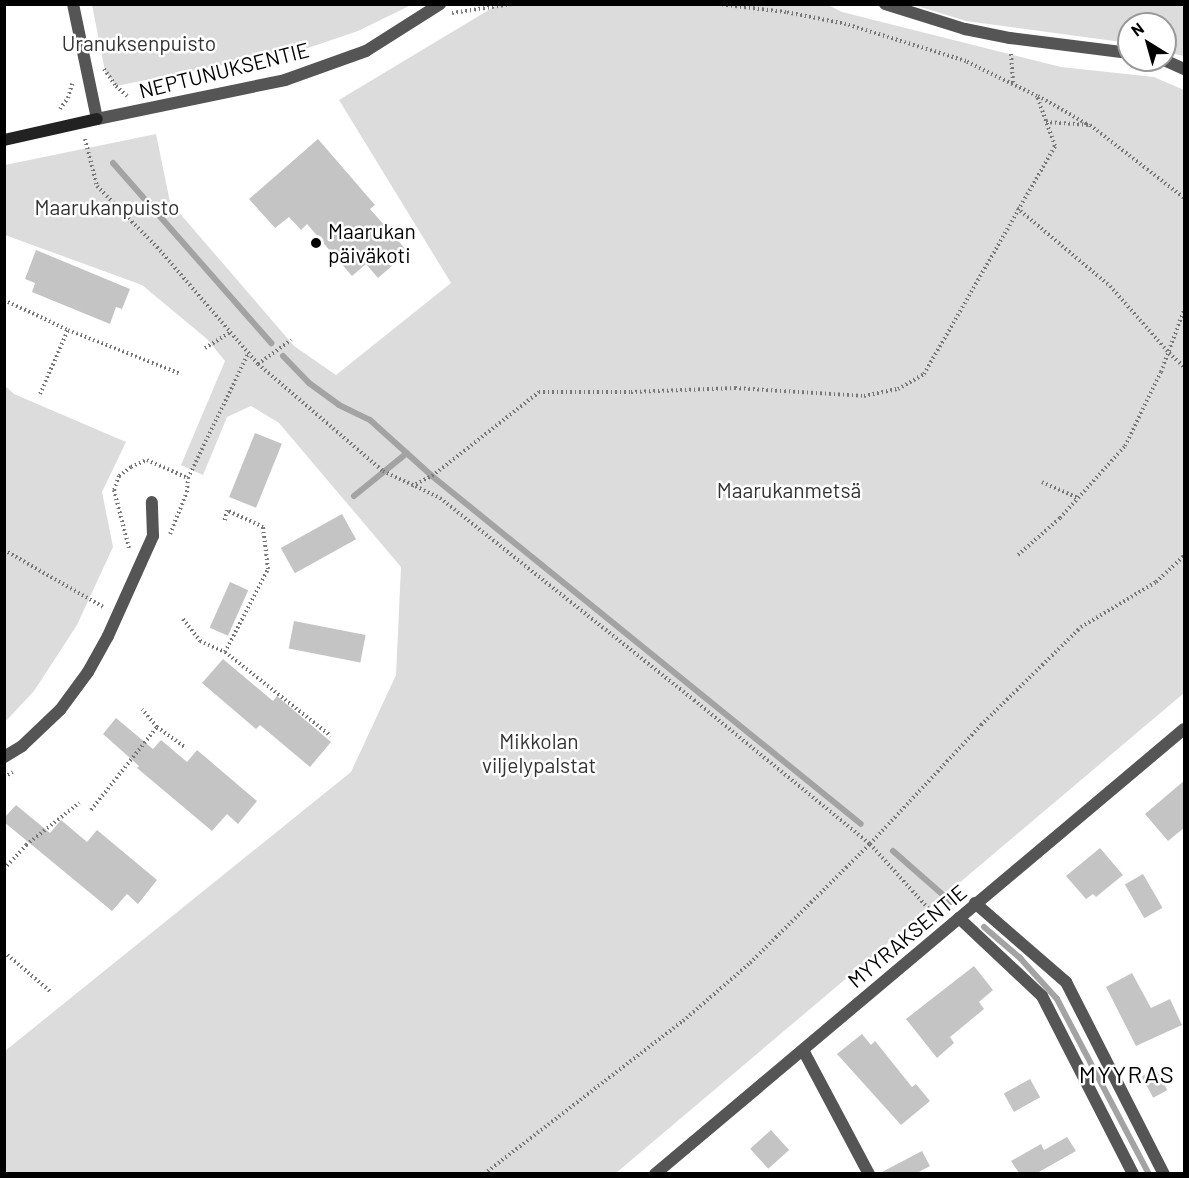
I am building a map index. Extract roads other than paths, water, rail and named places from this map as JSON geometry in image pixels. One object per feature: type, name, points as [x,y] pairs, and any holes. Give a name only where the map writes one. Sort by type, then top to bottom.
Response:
[{"type":"street","points":[[73,4],[97,119]]},
{"type":"street","name":"NEPTUNUKSENTIE","points":[[4,140],[285,80],[366,51],[440,4]]},
{"type":"street","points":[[885,4],[964,29],[1010,38],[1117,51]]},
{"type":"street","points":[[4,757],[22,746],[60,710],[88,672],[108,636],[153,536],[152,502]]},
{"type":"street","name":"MYYRAKSENTIE","points":[[655,1173],[1185,729]]},
{"type":"street","points":[[975,903],[1066,982],[1164,1173]]},
{"type":"street","points":[[959,918],[1042,996],[1133,1173]]},
{"type":"street","points":[[802,1050],[869,1173]]},
{"type":"waterway","points":[[113,163],[271,343]]},
{"type":"waterway","points":[[283,356],[309,383],[339,405],[370,420],[432,476],[861,824]]},
{"type":"waterway","points":[[354,496],[407,453]]},
{"type":"waterway","points":[[893,851],[951,902]]},
{"type":"waterway","points":[[984,927],[1020,958],[1057,999],[1149,1174]]},
{"type":"place","name":"Maarukan päiväkoti","points":[[316,243]]},
{"type":"district","name":"MYYRAS","points":[[1127,1074]]},
{"type":"park label","name":"Uranuksenpuisto","points":[[139,43]]},
{"type":"park label","name":"Maarukanpuisto","points":[[107,207]]},
{"type":"park label","name":"Maarukanmetsä","points":[[789,490]]},
{"type":"park label","name":"Mikkolan viljelypalstat","points":[[539,753]]}]
